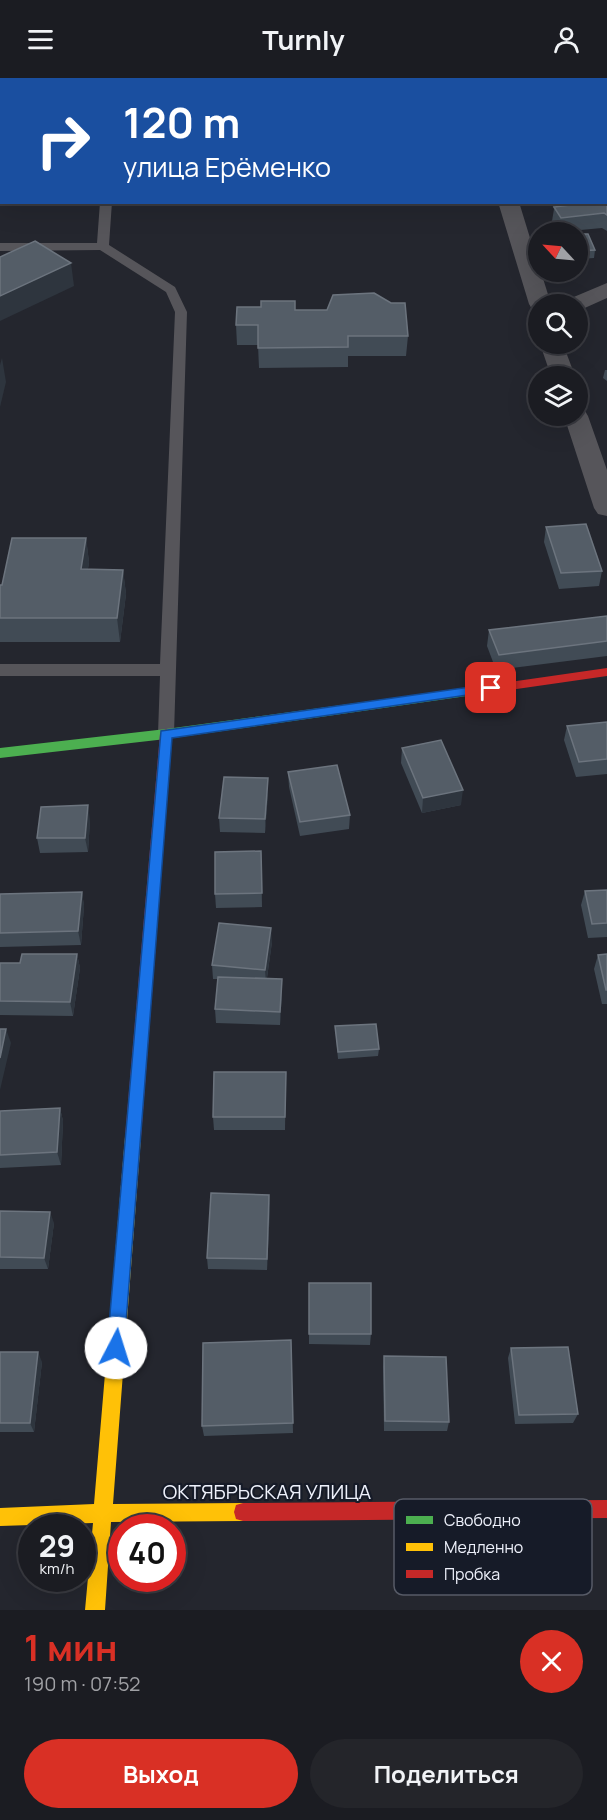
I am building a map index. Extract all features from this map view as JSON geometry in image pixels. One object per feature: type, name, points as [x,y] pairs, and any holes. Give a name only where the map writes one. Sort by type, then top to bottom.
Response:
[{"type":"street","points":[[509,204],[537,294]]},
{"type":"street","points":[[588,299],[607,290]]},
{"type":"street","points":[[584,426],[596,440],[607,508]]},
{"type":"street","points":[[0,753],[166,734],[607,672]]},
{"type":"street","points":[[95,1610],[166,734]]},
{"type":"street","name":"ОКТЯБРЬСКАЯ УЛИЦА","points":[[592,1509],[607,1509]]},
{"type":"street","name":"ОКТЯБРЬСКАЯ УЛИЦА","points":[[0,1517],[102,1513],[394,1511]]},
{"type":"lane","points":[[103,246],[106,204]]},
{"type":"lane","points":[[0,247],[103,246],[171,290],[181,312],[166,734]]},
{"type":"lane","points":[[0,670],[168,669]]},
{"type":"building","points":[[607,204],[607,215],[604,213],[561,218],[554,207]]},
{"type":"building","points":[[588,234],[595,250],[588,250]]},
{"type":"building","points":[[35,241],[71,263],[0,296],[0,257]]},
{"type":"building","points":[[374,293],[391,303],[405,303],[408,336],[348,336],[348,347],[258,348],[258,325],[236,325],[237,307],[261,307],[261,301],[295,301],[295,310],[327,310],[333,295]]},
{"type":"building","points":[[586,524],[602,571],[561,573],[546,527]]},
{"type":"building","points":[[12,538],[86,538],[81,569],[123,570],[117,618],[0,618],[0,585],[2,585]]},
{"type":"building","points":[[607,616],[607,641],[499,655],[489,630]]},
{"type":"building","points":[[607,722],[607,759],[579,762],[567,726]]},
{"type":"building","points":[[441,740],[463,790],[423,798],[402,748]]},
{"type":"building","points":[[337,765],[350,815],[300,822],[288,772]]},
{"type":"building","points":[[224,777],[268,778],[265,819],[219,818]]},
{"type":"building","points":[[88,805],[85,838],[37,838],[41,807]]},
{"type":"building","points":[[261,851],[262,893],[215,894],[215,852]]},
{"type":"building","points":[[607,890],[607,923],[592,924],[585,891]]},
{"type":"building","points":[[82,892],[78,931],[0,933],[0,894]]},
{"type":"building","points":[[219,923],[271,928],[265,970],[212,965]]},
{"type":"building","points":[[22,954],[77,954],[70,1002],[0,1001],[0,963],[20,963]]},
{"type":"building","points":[[607,954],[607,990],[606,990],[598,955]]},
{"type":"building","points":[[218,977],[282,979],[280,1012],[215,1009]]},
{"type":"building","points":[[376,1024],[379,1049],[338,1052],[335,1026]]},
{"type":"building","points":[[0,1029],[6,1029],[0,1058]]},
{"type":"building","points":[[214,1072],[286,1072],[285,1117],[213,1117]]},
{"type":"building","points":[[60,1108],[57,1152],[0,1155],[0,1111]]},
{"type":"building","points":[[211,1193],[269,1195],[267,1259],[207,1258]]},
{"type":"building","points":[[0,1211],[50,1212],[44,1258],[0,1257]]},
{"type":"building","points":[[309,1283],[371,1283],[371,1334],[309,1334]]},
{"type":"building","points":[[291,1340],[293,1423],[202,1426],[203,1343]]},
{"type":"building","points":[[568,1347],[578,1414],[519,1415],[511,1348]]},
{"type":"building","points":[[0,1352],[38,1352],[30,1423],[0,1423]]},
{"type":"building","points":[[384,1356],[446,1357],[449,1422],[385,1421]]},
{"type":"traffic: fast","points":[[0,753],[166,734],[481,690]]},
{"type":"traffic: slow","points":[[95,1610],[133,1137]]},
{"type":"traffic: slow","points":[[0,1517],[102,1513],[243,1512]]},
{"type":"traffic: jam","points":[[481,690],[607,672]]},
{"type":"traffic: jam","points":[[133,1137],[166,734]]},
{"type":"traffic: jam","points":[[592,1509],[607,1509]]},
{"type":"traffic: jam","points":[[243,1512],[394,1511]]},
{"type":"route","points":[[116,1348],[166,734],[491,688]]}]
